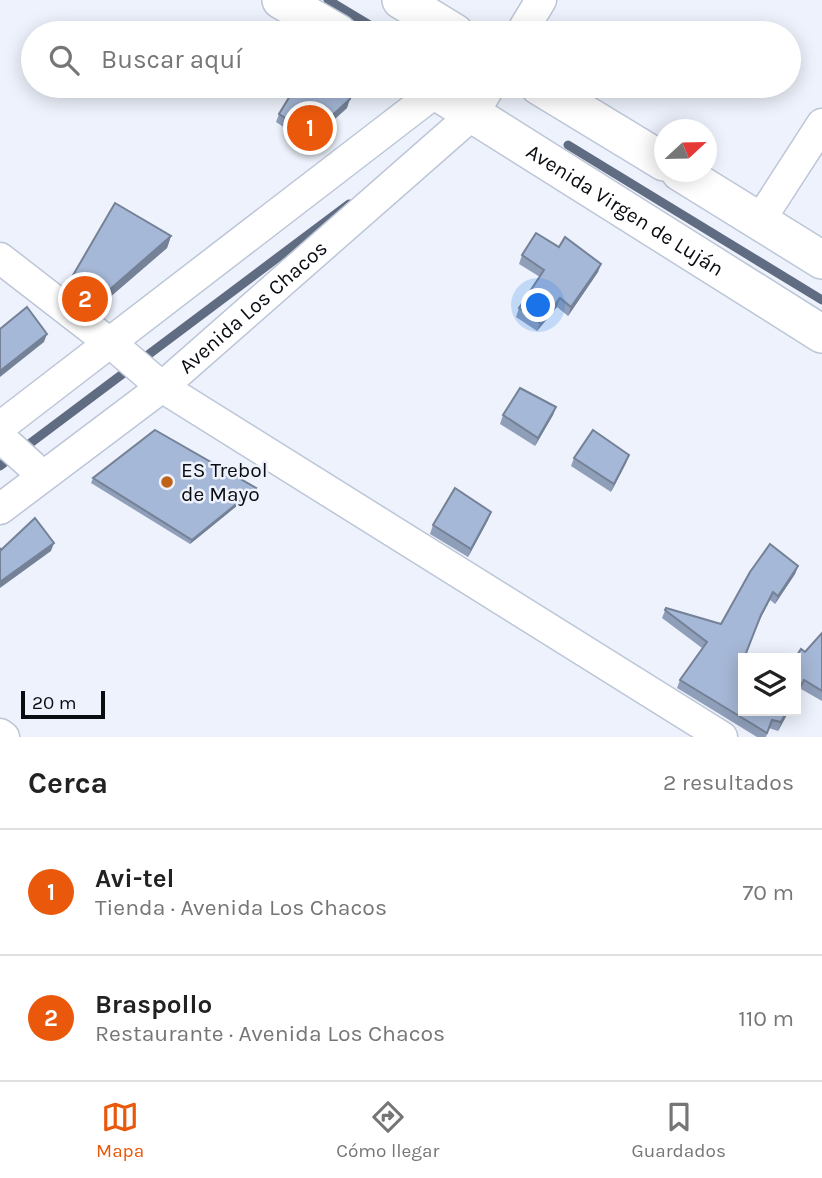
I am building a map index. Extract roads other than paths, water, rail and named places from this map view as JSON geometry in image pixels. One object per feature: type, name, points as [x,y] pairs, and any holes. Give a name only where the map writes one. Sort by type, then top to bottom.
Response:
[{"type":"main road","points":[[281,0],[317,21]]},
{"type":"main road","points":[[401,0],[435,21]]},
{"type":"main road","points":[[559,98],[654,156]]},
{"type":"main road","name":"Avenida Virgen de Luján","points":[[481,100],[822,334]]},
{"type":"main road","points":[[697,182],[822,260]]},
{"type":"street","points":[[528,21],[541,0]]},
{"type":"street","points":[[38,471],[2,436],[421,98]]},
{"type":"street","name":"Avenida Los Chacos","points":[[0,509],[38,471],[155,382],[481,100]]},
{"type":"street","points":[[760,220],[822,124]]},
{"type":"street","points":[[0,258],[115,347],[155,382],[722,737]]},
{"type":"street","points":[[0,734],[5,737]]},
{"type":"waterway","points":[[328,0],[363,21]]},
{"type":"waterway","points":[[568,145],[822,300]]},
{"type":"waterway","points":[[0,466],[349,204]]},
{"type":"place","name":"Avi-tel","points":[[310,128]]},
{"type":"place","name":"Braspollo","points":[[85,299]]},
{"type":"place","name":"ES Trebol de Mayo","points":[[167,482]]}]
